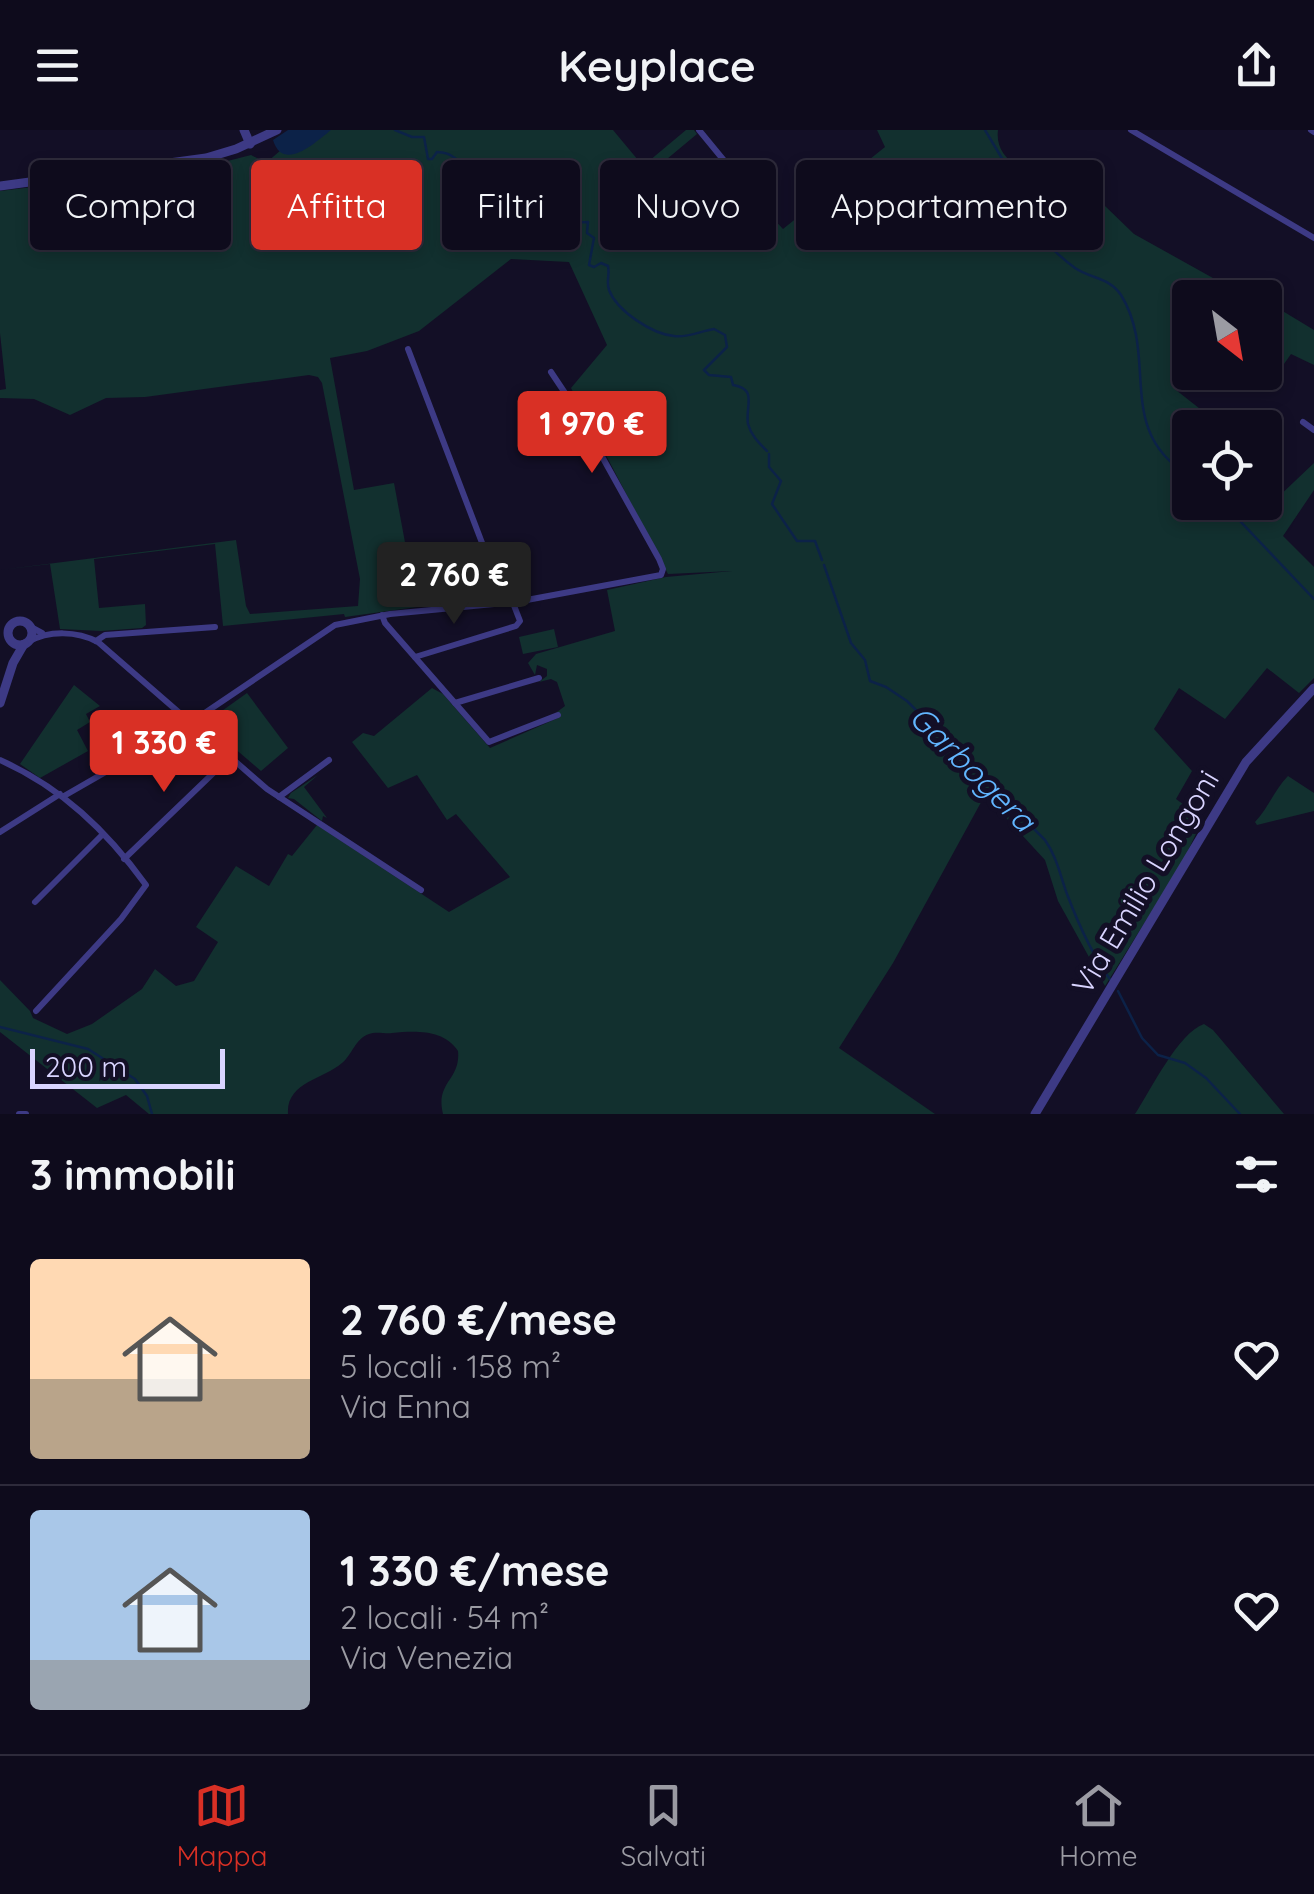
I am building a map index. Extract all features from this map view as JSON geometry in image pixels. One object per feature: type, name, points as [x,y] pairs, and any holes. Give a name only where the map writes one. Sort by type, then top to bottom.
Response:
[{"type":"street","points":[[244,130],[250,144]]},
{"type":"street","points":[[0,186],[199,160],[250,144],[277,130]]},
{"type":"street","points":[[698,130],[723,160]]},
{"type":"street","points":[[1131,130],[1314,238]]},
{"type":"street","points":[[408,349],[509,603],[520,621],[516,626],[415,657]]},
{"type":"street","points":[[0,832],[191,722],[340,624],[382,615],[509,603],[655,578],[662,573],[659,559],[551,372]]},
{"type":"street","points":[[1303,422],[1314,430]]},
{"type":"street","points":[[382,615],[384,622],[492,742],[558,716]]},
{"type":"street","points":[[53,634],[26,643],[9,638],[0,620],[18,621],[40,632],[75,634],[96,641],[279,797],[421,890]]},
{"type":"street","points":[[13,663],[10,626],[18,621]]},
{"type":"street","points":[[0,703],[13,663],[32,634],[29,626]]},
{"type":"street","points":[[96,641],[103,636],[215,627]]},
{"type":"street","points":[[455,703],[539,678]]},
{"type":"street","name":"Via Emilio Longoni","points":[[1035,1114],[1246,762],[1314,688]]},
{"type":"street","points":[[124,859],[230,757]]},
{"type":"street","points":[[0,760],[62,795],[145,883],[144,890],[36,1011]]},
{"type":"street","points":[[279,797],[329,760]]},
{"type":"street","points":[[36,902],[102,835]]},
{"type":"green space","points":[[304,130],[613,130],[638,160],[600,160],[600,250],[776,250],[776,222],[783,229],[796,219],[796,250],[1103,250],[1103,205],[1134,234],[1217,280],[1172,280],[1172,390],[1201,410],[1172,410],[1172,520],[1282,520],[1282,493],[1314,463],[1314,490],[1283,536],[1314,567],[1314,678],[1299,693],[1267,668],[1225,719],[1179,688],[1154,729],[1192,771],[1176,799],[1203,819],[1183,861],[1105,986],[1058,901],[1045,860],[985,795],[893,963],[839,1048],[935,1114],[443,1114],[442,1095],[456,1069],[458,1051],[437,1035],[410,1032],[364,1036],[342,1063],[299,1088],[289,1103],[288,1114],[149,1114],[126,1095],[97,1108],[0,1032],[0,980],[33,1018],[67,1034],[92,1024],[142,989],[155,969],[176,986],[194,981],[218,942],[196,927],[236,866],[269,886],[288,854],[292,856],[317,825],[449,912],[510,877],[456,814],[447,820],[417,775],[388,788],[352,742],[363,733],[374,736],[432,688],[443,694],[490,748],[558,718],[557,712],[565,706],[557,682],[539,682],[547,676],[547,669],[537,665],[535,675],[528,663],[536,654],[615,631],[607,590],[666,577],[732,571],[668,574],[571,388],[607,345],[569,262],[511,259],[419,331],[367,351],[330,358],[354,490],[394,483],[417,607],[223,626],[215,544],[94,559],[99,608],[145,604],[146,625],[101,631],[60,629],[50,564],[0,570],[236,540],[250,614],[358,606],[360,579],[318,377],[106,398],[70,415],[34,399],[0,398],[0,390],[6,389],[0,333],[0,191],[30,187],[30,250],[231,250],[231,160],[251,155],[260,160],[251,160],[251,250],[422,250],[422,160],[269,160]]},
{"type":"green space","points":[[686,130],[697,134],[666,160],[650,160]]},
{"type":"green space","points":[[877,130],[998,130],[1004,154],[1010,160],[869,160],[885,147]]},
{"type":"green space","points":[[1282,311],[1314,330],[1314,365],[1291,354],[1282,367]]},
{"type":"green space","points":[[554,629],[558,647],[523,654],[519,637]]},
{"type":"green space","points":[[74,685],[100,706],[86,714],[90,722],[77,730],[88,751],[40,778],[20,764]]},
{"type":"green space","points":[[247,693],[288,748],[261,771],[205,723]]},
{"type":"green space","points":[[318,775],[304,787],[327,818],[323,816],[322,821],[288,798]]},
{"type":"green space","points":[[1288,776],[1314,793],[1314,811],[1257,825],[1255,822]]},
{"type":"green space","points":[[1204,1024],[1284,1114],[1135,1114],[1184,1038]]},
{"type":"water","points":[[288,130],[331,130],[292,155],[278,150],[273,140]]},
{"type":"waterway","name":"Garbogera","points":[[395,130],[424,137],[428,159],[437,152],[449,154],[471,177],[479,173],[484,180],[497,171],[510,175],[526,167],[557,182],[553,201],[571,220],[588,222],[587,233],[594,238],[589,265],[608,266],[609,290],[627,313],[665,334],[684,336],[714,329],[725,335],[727,347],[704,370],[709,375],[731,377],[733,385],[745,390],[749,399],[749,428],[767,451]]},
{"type":"waterway","points":[[985,130],[1012,175],[1004,192],[1009,202],[1066,261],[1105,281],[1121,295],[1132,319],[1137,344],[1145,416],[1152,438],[1172,462]]},
{"type":"waterway","name":"Garbogera","points":[[769,454],[769,467],[781,481],[772,504],[797,541],[815,541],[822,560]]},
{"type":"waterway","points":[[1239,520],[1314,599]]},
{"type":"waterway","name":"Garbogera","points":[[824,565],[851,643],[865,660],[870,681],[907,701],[1045,840],[1081,928],[1112,982]]},
{"type":"waterway","name":"Garbogera","points":[[1118,991],[1142,1038],[1158,1055],[1185,1063],[1206,1078],[1240,1114]]},
{"type":"waterway","points":[[0,1027],[88,1049],[135,1079],[147,1096],[152,1114]]}]
